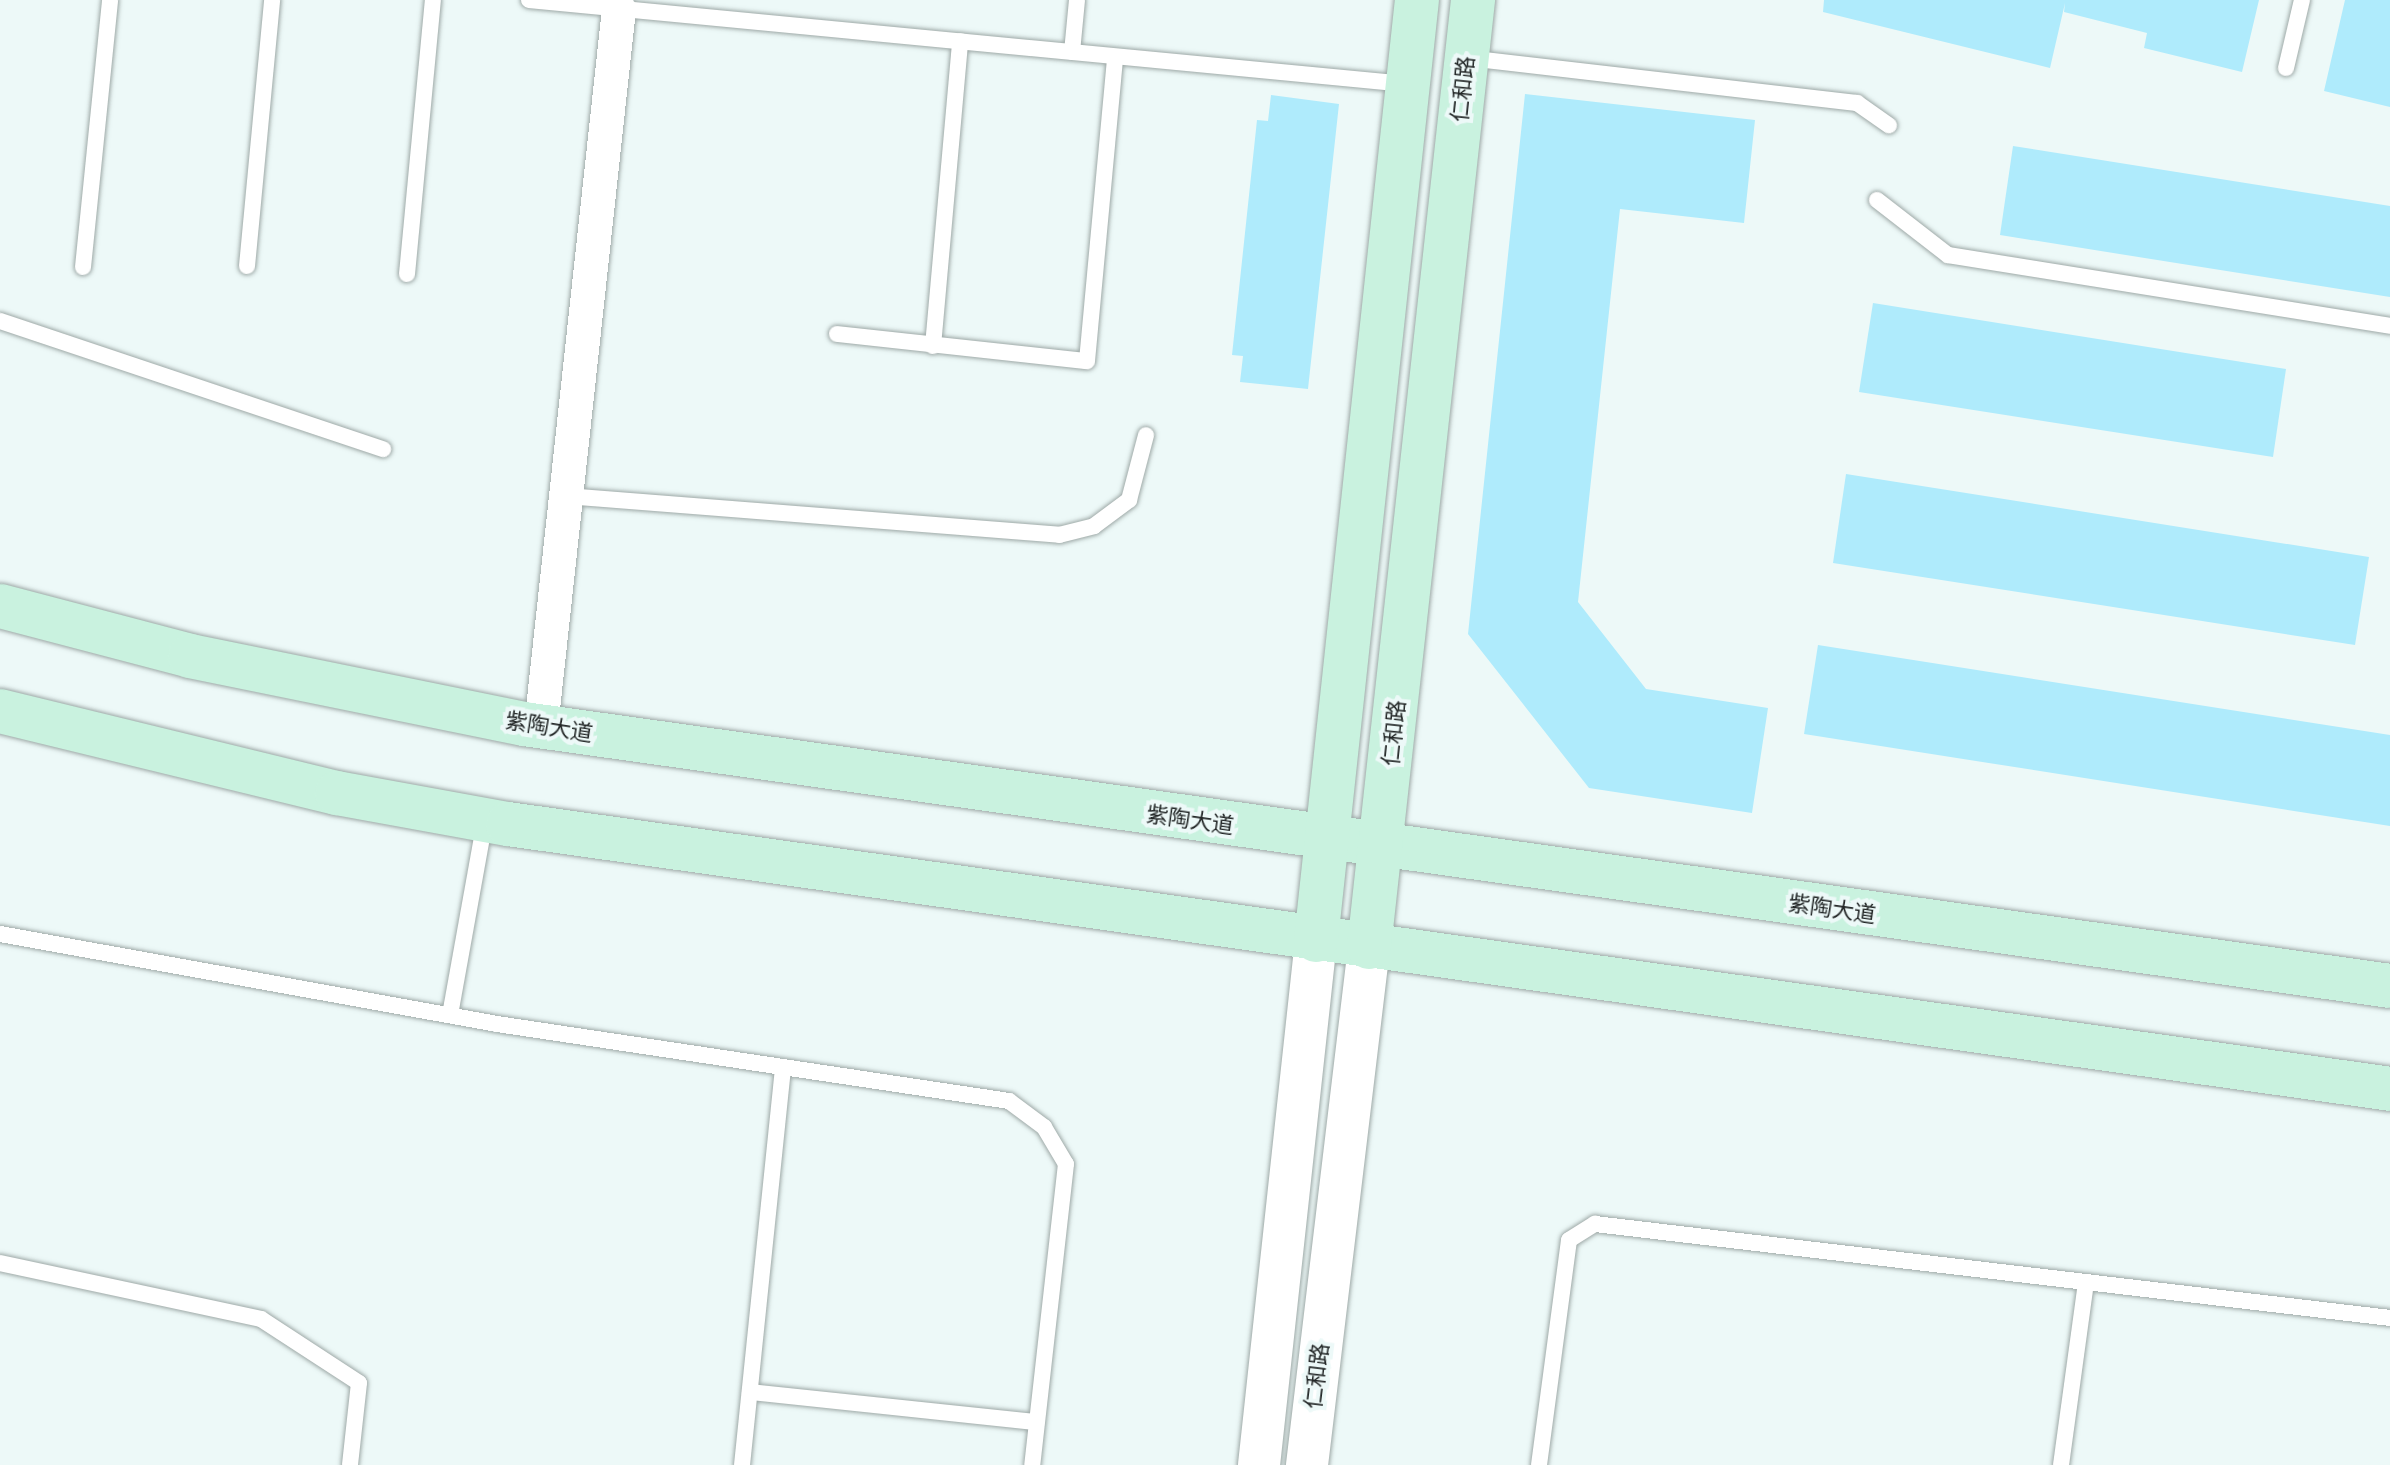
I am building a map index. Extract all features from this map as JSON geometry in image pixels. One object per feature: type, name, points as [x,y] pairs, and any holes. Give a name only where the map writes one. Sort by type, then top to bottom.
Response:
[{"type":"main road","points":[[1316,940],[1417,0]]},
{"type":"main road","name":"仁和路","points":[[1369,947],[1473,0]]},
{"type":"main road","name":"紫陶大道","points":[[0,606],[190,656],[541,727],[2390,986]]},
{"type":"main road","points":[[0,711],[198,762],[485,820],[1316,940],[2390,1089]]},
{"type":"street","points":[[541,727],[619,9]]},
{"type":"street","points":[[1259,1465],[1316,940]]},
{"type":"street","name":"仁和路","points":[[1307,1465],[1369,947]]},
{"type":"lane","points":[[83,267],[110,0]]},
{"type":"lane","points":[[247,266],[272,0]]},
{"type":"lane","points":[[407,274],[433,0]]},
{"type":"lane","points":[[529,0],[1408,84]]},
{"type":"lane","points":[[1072,52],[1077,0]]},
{"type":"lane","points":[[2286,68],[2302,0]]},
{"type":"lane","points":[[933,346],[960,41]]},
{"type":"lane","points":[[837,334],[1087,361],[1115,57]]},
{"type":"lane","points":[[1466,58],[1857,103],[1889,125]]},
{"type":"lane","points":[[1877,200],[1948,255],[2390,326]]},
{"type":"lane","points":[[0,321],[383,449]]},
{"type":"lane","points":[[566,496],[1059,535],[1094,526],[1129,500],[1146,435]]},
{"type":"lane","points":[[450,1015],[485,820]]},
{"type":"lane","points":[[0,934],[450,1015],[1009,1101],[1044,1127],[1066,1164],[1032,1465]]},
{"type":"lane","points":[[742,1465],[783,1067]]},
{"type":"lane","points":[[1539,1465],[1569,1240],[1595,1224],[2390,1318]]},
{"type":"lane","points":[[0,1263],[261,1319],[359,1383],[350,1465]]},
{"type":"lane","points":[[2061,1465],[2086,1283]]},
{"type":"lane","points":[[750,1392],[1036,1422]]},
{"type":"building","points":[[1824,0],[2259,0],[2242,72],[2144,48],[2147,33],[2064,12],[2065,3],[2050,68],[1823,12]]},
{"type":"building","points":[[2345,0],[2390,0],[2390,107],[2324,91]]},
{"type":"building","points":[[1525,94],[1755,120],[1744,223],[1620,209],[1578,602],[1646,689],[1768,708],[1752,813],[1589,788],[1468,634]]},
{"type":"building","points":[[1271,95],[1339,104],[1308,389],[1240,382],[1243,356],[1232,355],[1257,120],[1268,121]]},
{"type":"building","points":[[2013,146],[2390,206],[2390,297],[2000,235]]},
{"type":"building","points":[[1873,303],[2286,369],[2273,457],[1859,392]]},
{"type":"building","points":[[1846,474],[2369,557],[2355,645],[1833,563]]},
{"type":"building","points":[[1818,645],[2390,735],[2390,826],[1804,734]]}]
